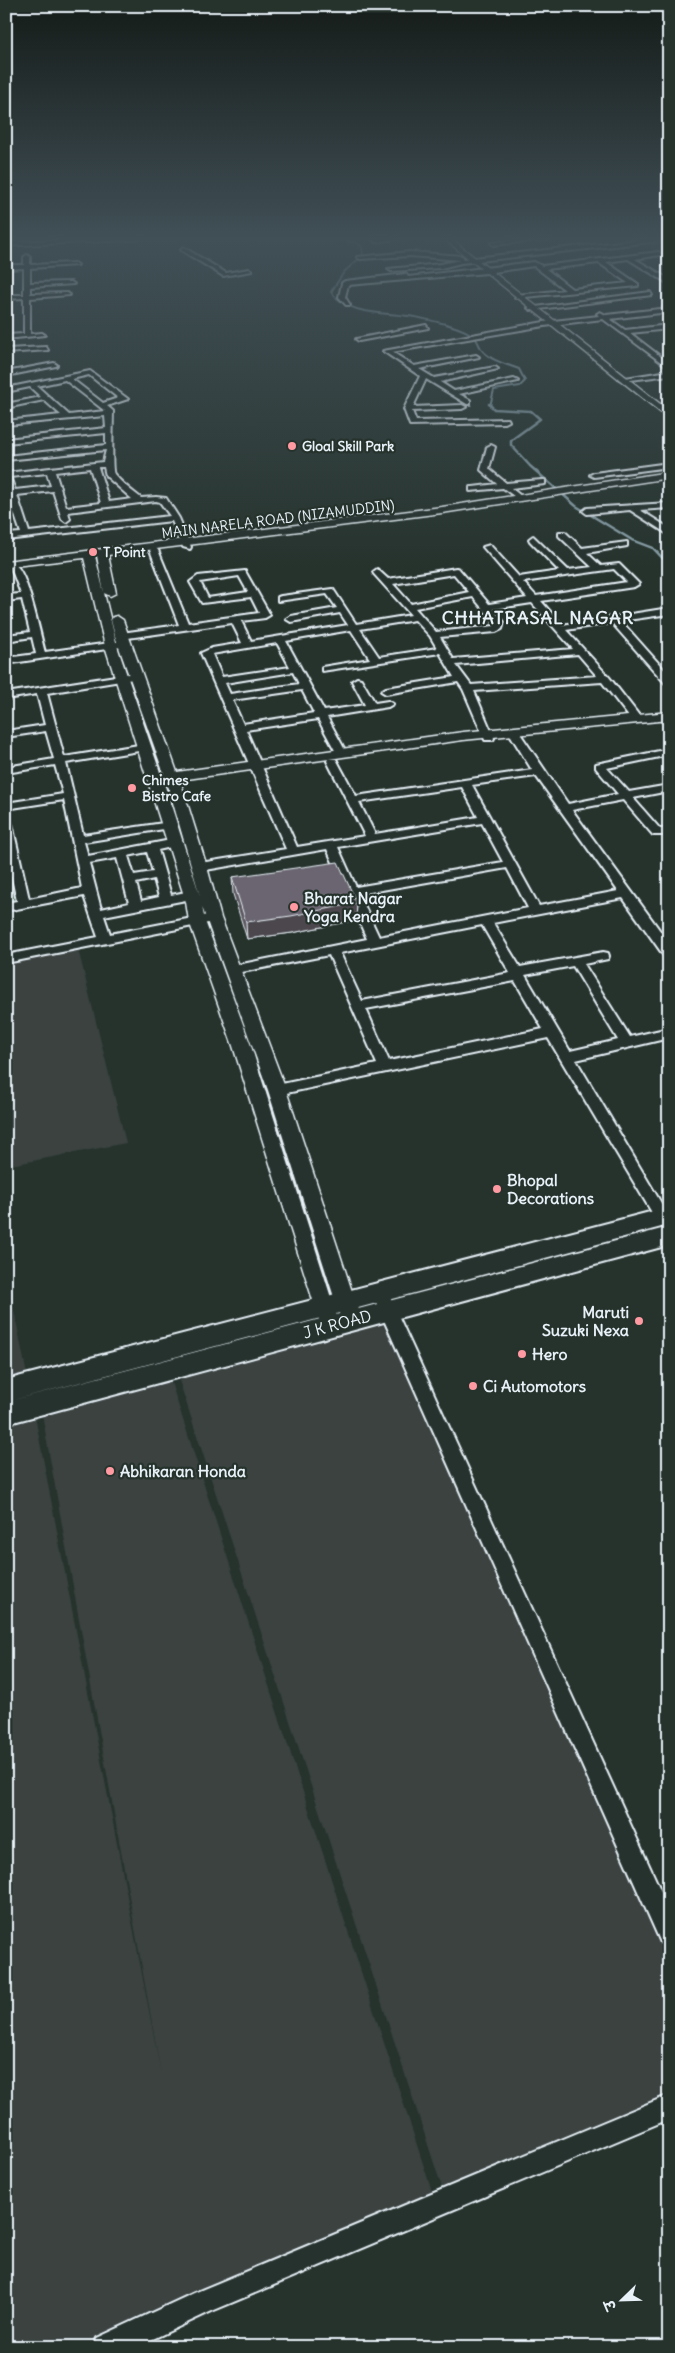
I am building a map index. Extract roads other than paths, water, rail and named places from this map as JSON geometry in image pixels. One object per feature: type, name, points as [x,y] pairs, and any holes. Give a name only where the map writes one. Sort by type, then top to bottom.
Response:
[{"type":"main road","name":"J K ROAD","points":[[6,1413],[326,1317],[666,1223]]},
{"type":"main road","name":"J K ROAD","points":[[6,1391],[326,1317]]},
{"type":"street","points":[[404,348],[386,351],[423,377],[452,393],[465,404],[408,408]]},
{"type":"street","points":[[394,356],[438,348]]},
{"type":"street","points":[[582,348],[669,416]]},
{"type":"street","points":[[644,348],[669,366]]},
{"type":"street","points":[[7,372],[35,358],[46,349]]},
{"type":"street","points":[[6,351],[54,365]]},
{"type":"street","points":[[412,368],[476,357]]},
{"type":"street","points":[[432,381],[495,369]]},
{"type":"street","points":[[623,379],[669,372]]},
{"type":"street","points":[[6,390],[90,373],[124,399],[102,405]]},
{"type":"street","points":[[423,377],[408,408],[413,423],[505,420]]},
{"type":"street","points":[[66,378],[109,412],[110,447],[107,464],[109,474],[139,501]]},
{"type":"street","points":[[452,393],[514,381]]},
{"type":"street","points":[[32,385],[67,417]]},
{"type":"street","points":[[6,406],[44,398]]},
{"type":"street","points":[[6,423],[109,412]]},
{"type":"street","points":[[6,441],[109,430]]},
{"type":"street","points":[[29,438],[35,455]]},
{"type":"street","points":[[6,458],[110,447]]},
{"type":"street","points":[[491,447],[485,470],[518,497]]},
{"type":"street","points":[[26,535],[6,475],[107,464]]},
{"type":"street","points":[[93,465],[105,504]]},
{"type":"street","points":[[594,475],[669,465]]},
{"type":"street","points":[[50,470],[69,530]]},
{"type":"street","points":[[568,492],[669,475]]},
{"type":"street","points":[[552,494],[669,480]]},
{"type":"street","points":[[473,489],[542,482]]},
{"type":"street","points":[[12,493],[55,488]]},
{"type":"street","name":"MAIN NARELA ROAD (NIZAMUDDIN)","points":[[9,567],[442,510],[518,497],[552,494]]},
{"type":"street","name":"MAIN NARELA ROAD (NIZAMUDDIN)","points":[[95,556],[430,515],[552,494]]},
{"type":"street","points":[[63,510],[105,504],[163,500],[175,518],[186,544]]},
{"type":"street","points":[[587,510],[669,505]]},
{"type":"street","points":[[632,508],[669,532]]},
{"type":"street","points":[[6,537],[175,518]]},
{"type":"street","points":[[647,531],[660,526]]},
{"type":"street","points":[[562,534],[598,568]]},
{"type":"street","points":[[533,539],[566,573]]},
{"type":"street","points":[[580,551],[624,544]]},
{"type":"street","points":[[487,547],[581,651],[637,720]]},
{"type":"street","points":[[154,550],[184,626]]},
{"type":"street","points":[[95,556],[145,747],[165,783],[170,825],[191,895],[232,970],[277,1090],[348,1311]]},
{"type":"street","points":[[486,607],[634,584],[616,566],[518,580]]},
{"type":"street","points":[[9,567],[26,596],[42,656]]},
{"type":"street","points":[[386,582],[456,571],[499,622],[499,627],[493,630],[434,635]]},
{"type":"street","points":[[376,572],[434,635],[460,679],[468,688],[489,736]]},
{"type":"street","points":[[6,661],[119,642],[184,626],[265,615],[242,573],[198,579],[195,582],[205,601],[252,594]]},
{"type":"street","points":[[324,582],[376,661]]},
{"type":"street","points":[[282,599],[330,591]]},
{"type":"street","points":[[408,607],[475,594]]},
{"type":"street","points":[[6,598],[26,596]]},
{"type":"street","points":[[291,619],[343,610]]},
{"type":"street","points":[[560,628],[669,611]]},
{"type":"street","points":[[292,852],[258,768],[206,653],[416,617]]},
{"type":"street","points":[[234,619],[248,645]]},
{"type":"street","points":[[615,620],[668,680]]},
{"type":"street","points":[[6,638],[36,634]]},
{"type":"street","points":[[280,640],[322,715],[353,800],[372,839]]},
{"type":"street","points":[[326,669],[442,650]]},
{"type":"street","points":[[451,662],[581,651]]},
{"type":"street","points":[[218,681],[295,669]]},
{"type":"street","points":[[6,696],[128,677]]},
{"type":"street","points":[[128,677],[165,783],[200,867],[205,920],[326,1317]]},
{"type":"street","points":[[386,691],[460,679]]},
{"type":"street","points":[[468,688],[605,679]]},
{"type":"street","points":[[357,682],[372,707]]},
{"type":"street","points":[[225,698],[305,686]]},
{"type":"street","points":[[41,691],[60,761],[89,891],[105,939]]},
{"type":"street","points":[[240,728],[388,704]]},
{"type":"street","points":[[515,734],[637,720],[667,721]]},
{"type":"street","points":[[165,783],[489,736],[612,730],[667,721]]},
{"type":"street","points":[[6,734],[51,728]]},
{"type":"street","points":[[515,734],[539,772],[669,952]]},
{"type":"street","points":[[6,770],[145,747]]},
{"type":"street","points":[[669,752],[600,766],[657,833],[669,831]]},
{"type":"street","points":[[353,800],[539,772]]},
{"type":"street","points":[[465,782],[536,911]]},
{"type":"street","points":[[566,808],[669,788]]},
{"type":"street","points":[[6,806],[68,796]]},
{"type":"street","points":[[200,867],[486,819]]},
{"type":"street","points":[[6,824],[9,846],[24,903]]},
{"type":"street","points":[[78,839],[170,825]]},
{"type":"street","points":[[83,862],[176,844]]},
{"type":"street","points":[[330,845],[375,942]]},
{"type":"street","points":[[152,848],[166,900]]},
{"type":"street","points":[[122,854],[136,906]]},
{"type":"street","points":[[352,891],[510,864]]},
{"type":"street","points":[[129,880],[159,875]]},
{"type":"street","points":[[6,907],[89,891]]},
{"type":"street","points":[[232,970],[627,893]]},
{"type":"street","points":[[96,914],[191,895]]},
{"type":"street","points":[[6,958],[205,920]]},
{"type":"street","points":[[486,921],[666,1223]]},
{"type":"street","points":[[333,951],[385,1067]]},
{"type":"street","points":[[358,1006],[603,956]]},
{"type":"street","points":[[576,961],[626,1042]]},
{"type":"street","points":[[277,1090],[552,1032]]},
{"type":"street","points":[[566,1056],[669,1033]]},
{"type":"street","points":[[384,1301],[669,1935]]},
{"type":"street","points":[[106,2347],[203,2302],[669,2106]]},
{"type":"waterway","points":[[481,348],[490,357],[519,369],[525,381],[520,386],[494,390],[490,405]]},
{"type":"waterway","points":[[490,405],[494,409],[531,411],[540,419],[514,438],[511,441],[511,445],[530,466],[576,506],[632,540],[653,548],[669,565]]},
{"type":"place","name":"Gloal Skill Park","points":[[292,446]]},
{"type":"place","name":"T Point","points":[[93,552]]},
{"type":"place","name":"Chimes Bistro Cafe","points":[[132,788]]},
{"type":"place","name":"Bharat Nagar Yoga Kendra","points":[[294,907]]},
{"type":"place","name":"Bhopal Decorations","points":[[497,1189]]},
{"type":"place","name":"Maruti Suzuki Nexa","points":[[639,1321]]},
{"type":"place","name":"Hero","points":[[522,1354]]},
{"type":"place","name":"Ci Automotors","points":[[473,1386]]},
{"type":"place","name":"Abhikaran Honda","points":[[110,1471]]},
{"type":"district","name":"CHHATRASAL NAGAR","points":[[538,617]]}]
